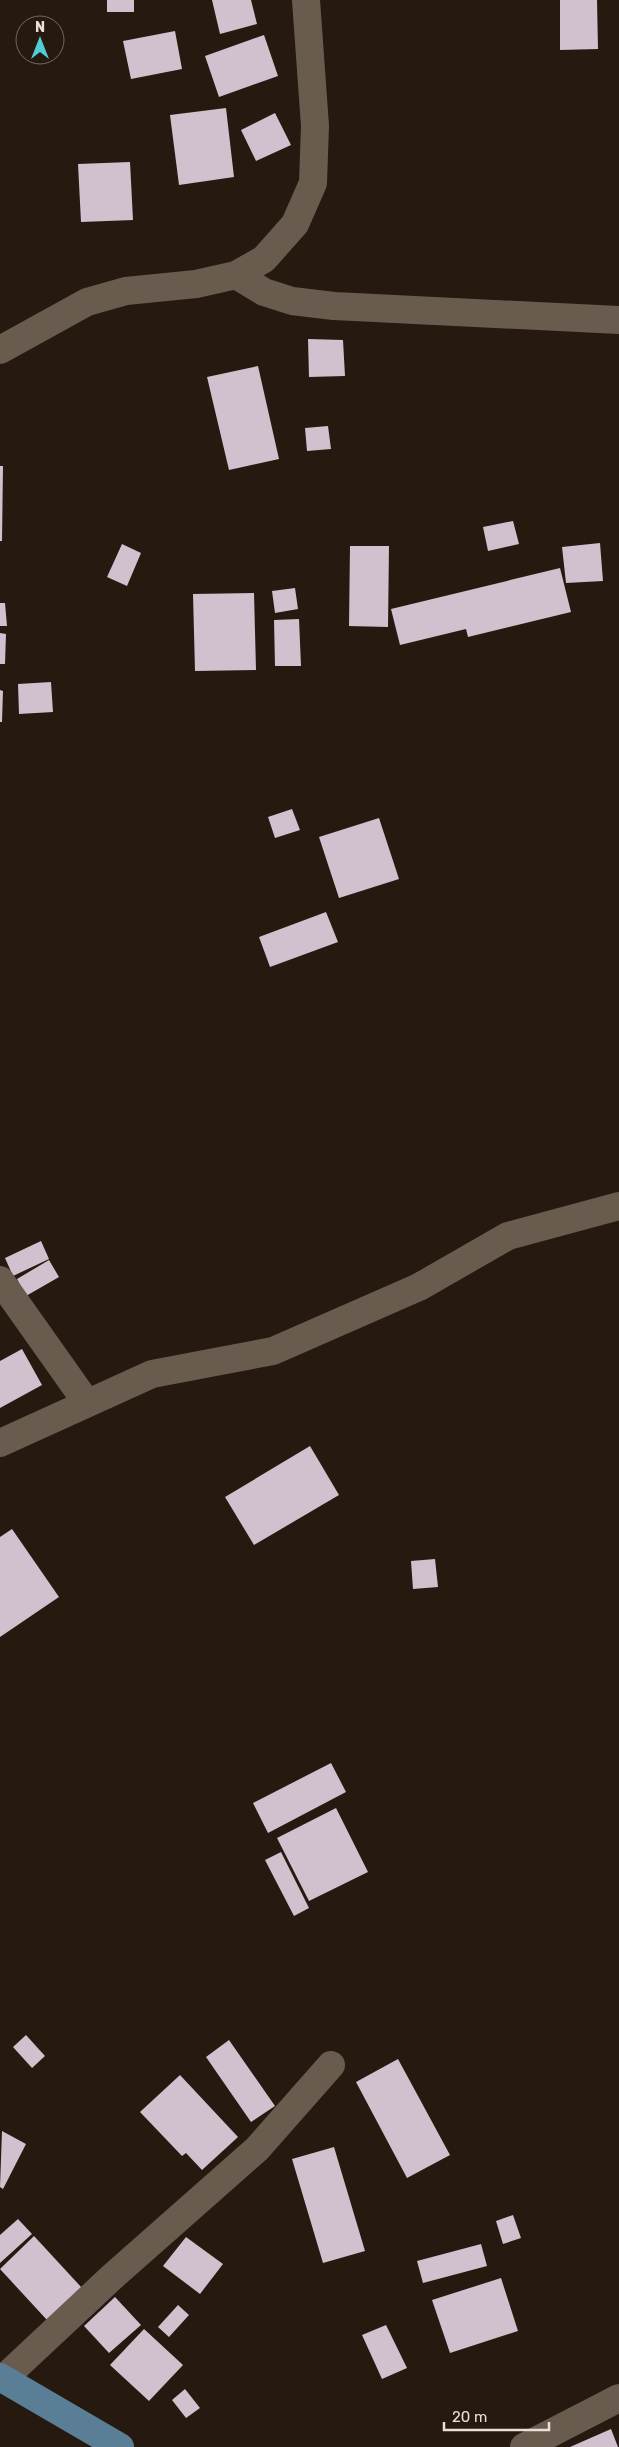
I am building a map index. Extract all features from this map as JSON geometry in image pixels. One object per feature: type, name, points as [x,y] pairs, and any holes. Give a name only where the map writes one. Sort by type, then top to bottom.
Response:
[{"type":"main road","points":[[2,2378],[120,2447]]},
{"type":"street","points":[[0,350],[87,302],[126,290],[196,284],[236,275],[264,259],[295,224],[313,183],[315,126],[306,0]]},
{"type":"street","points":[[236,275],[264,292],[292,301],[334,306],[619,320]]},
{"type":"street","points":[[0,1443],[152,1374],[273,1351],[419,1287],[508,1236],[619,1206]]},
{"type":"street","points":[[0,1280],[87,1403]]},
{"type":"street","points":[[2,2378],[257,2149],[331,2065]]},
{"type":"street","points":[[524,2447],[619,2398]]},
{"type":"building","points":[[107,0],[134,0],[134,12],[107,12]]},
{"type":"building","points":[[212,0],[251,0],[257,24],[220,34]]},
{"type":"building","points":[[560,0],[597,0],[598,49],[560,50]]},
{"type":"building","points":[[175,31],[182,69],[131,79],[123,41]]},
{"type":"building","points":[[264,35],[278,76],[219,97],[205,56]]},
{"type":"building","points":[[226,108],[234,177],[179,185],[170,115]]},
{"type":"building","points":[[275,113],[291,145],[256,161],[241,130]]},
{"type":"building","points":[[130,162],[133,220],[81,222],[78,164]]},
{"type":"building","points":[[308,339],[343,340],[345,376],[309,377]]},
{"type":"building","points":[[258,366],[279,459],[229,470],[207,377]]},
{"type":"building","points":[[328,426],[331,449],[307,451],[305,428]]},
{"type":"building","points":[[0,466],[3,466],[2,541],[0,541]]},
{"type":"building","points":[[513,521],[519,544],[488,551],[483,527]]},
{"type":"building","points":[[600,543],[603,581],[566,583],[562,547]]},
{"type":"building","points":[[122,544],[141,553],[127,586],[107,577]]},
{"type":"building","points":[[350,546],[389,546],[388,627],[349,626]]},
{"type":"building","points":[[560,568],[571,612],[468,637],[466,629],[400,645],[391,609]]},
{"type":"building","points":[[295,588],[298,609],[275,613],[272,591]]},
{"type":"building","points":[[254,593],[256,670],[195,671],[193,594]]},
{"type":"building","points":[[0,603],[5,603],[7,626],[0,626]]},
{"type":"building","points":[[299,619],[301,666],[275,666],[274,620]]},
{"type":"building","points":[[0,633],[6,634],[5,664],[0,664]]},
{"type":"building","points":[[51,682],[53,712],[19,714],[18,684]]},
{"type":"building","points":[[0,690],[3,691],[2,722],[0,722]]},
{"type":"building","points":[[292,809],[300,830],[275,838],[268,817]]},
{"type":"building","points":[[379,818],[399,879],[339,898],[319,837]]},
{"type":"building","points":[[326,912],[338,942],[270,967],[259,937]]},
{"type":"building","points":[[41,1241],[49,1259],[13,1276],[5,1258]]},
{"type":"building","points":[[49,1260],[59,1277],[26,1296],[17,1279]]},
{"type":"building","points":[[22,1349],[42,1385],[0,1408],[0,1361]]},
{"type":"building","points":[[310,1446],[339,1495],[254,1545],[225,1497]]},
{"type":"building","points":[[12,1529],[59,1597],[0,1637],[0,1537]]},
{"type":"building","points":[[435,1559],[438,1587],[413,1589],[411,1561]]},
{"type":"building","points":[[331,1763],[346,1792],[268,1833],[253,1803]]},
{"type":"building","points":[[336,1808],[368,1872],[309,1901],[277,1838]]},
{"type":"building","points":[[281,1852],[309,1908],[294,1916],[265,1860]]},
{"type":"building","points":[[26,2035],[45,2056],[32,2068],[13,2047]]},
{"type":"building","points":[[229,2040],[275,2106],[251,2122],[206,2057]]},
{"type":"building","points":[[398,2059],[450,2155],[407,2178],[356,2082]]},
{"type":"building","points":[[180,2075],[238,2137],[202,2170],[186,2153],[182,2156],[140,2112]]},
{"type":"building","points":[[2,2131],[26,2144],[3,2189],[0,2187]]},
{"type":"building","points":[[334,2147],[365,2251],[323,2263],[292,2159]]},
{"type":"building","points":[[513,2215],[521,2238],[503,2244],[496,2221]]},
{"type":"building","points":[[18,2219],[32,2234],[0,2263],[0,2235]]},
{"type":"building","points":[[34,2236],[82,2288],[47,2320],[0,2269]]},
{"type":"building","points":[[186,2237],[223,2264],[200,2294],[163,2266]]},
{"type":"building","points":[[481,2244],[487,2266],[423,2283],[417,2261]]},
{"type":"building","points":[[501,2278],[518,2331],[450,2353],[432,2300]]},
{"type":"building","points":[[115,2297],[141,2325],[109,2353],[84,2326]]},
{"type":"building","points":[[178,2305],[189,2315],[169,2337],[158,2327]]},
{"type":"building","points":[[386,2325],[407,2368],[382,2379],[362,2335]]},
{"type":"building","points":[[144,2329],[183,2365],[149,2401],[110,2365]]},
{"type":"building","points":[[185,2389],[200,2408],[186,2418],[172,2400]]},
{"type":"building","points":[[611,2429],[618,2447],[570,2447]]}]
